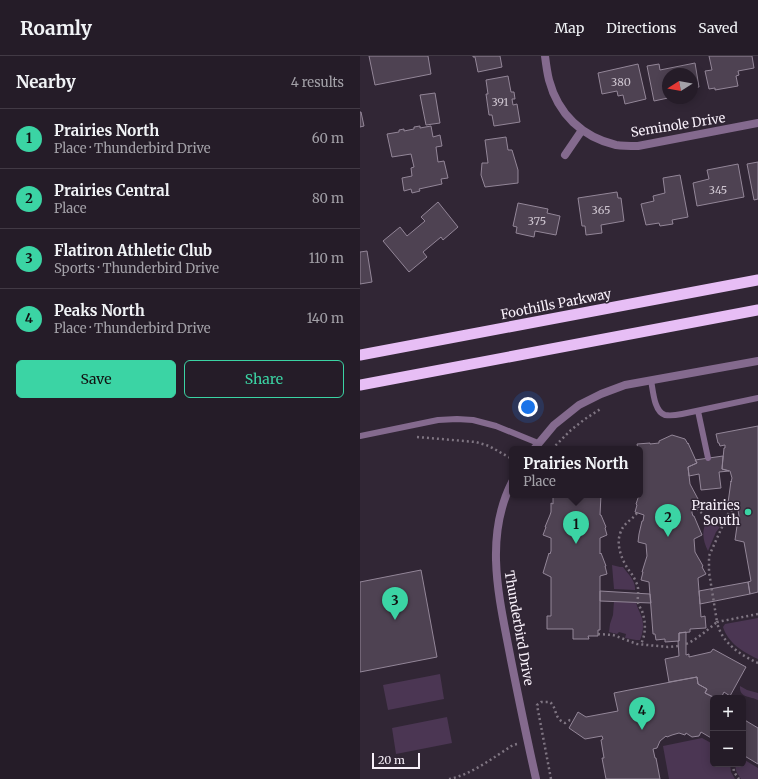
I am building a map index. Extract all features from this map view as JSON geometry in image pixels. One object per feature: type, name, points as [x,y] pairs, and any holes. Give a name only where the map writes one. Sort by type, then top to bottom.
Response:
[{"type":"highway","name":"Foothills Parkway","points":[[360,355],[758,280]]},
{"type":"highway","points":[[360,385],[758,310]]},
{"type":"street","name":"Seminole Drive","points":[[545,56],[550,81],[556,98],[566,116],[582,130],[598,139],[618,145],[638,146],[758,123]]},
{"type":"street","points":[[565,155],[582,130]]},
{"type":"street","points":[[536,446],[554,425],[579,406],[602,394],[625,385],[758,361]]},
{"type":"street","name":"Thunderbird Drive","points":[[509,488],[499,518],[496,539],[496,563],[500,601],[536,779]]},
{"type":"lane","points":[[651,380],[656,405],[660,412],[665,415],[698,411],[758,398]]},
{"type":"lane","points":[[698,411],[708,458]]},
{"type":"lane","points":[[360,436],[438,420],[457,419],[473,420],[496,426],[536,446]]},
{"type":"path","points":[[413,437],[476,442],[489,446],[509,456]]},
{"type":"path","points":[[696,508],[709,519],[724,522]]},
{"type":"path","points":[[738,508],[735,508],[730,512],[724,522],[709,556],[709,572],[717,622],[724,639],[733,649],[743,656],[758,663]]},
{"type":"path","points":[[637,513],[624,526],[619,536],[619,544],[623,559],[638,587],[639,605],[645,628],[645,634],[641,644]]},
{"type":"path","points":[[686,644],[698,638],[717,622],[758,614]]},
{"type":"path","points":[[598,634],[613,635],[641,644],[668,647],[678,646]]},
{"type":"path","points":[[551,779],[537,706],[541,702],[550,702],[554,705],[558,718],[565,723],[573,720]]},
{"type":"path","points":[[448,779],[472,770],[513,745],[528,741]]},
{"type":"path","points":[[733,767],[734,772],[739,779]]},
{"type":"shaded area","points":[[707,521],[720,527],[716,532],[708,551],[703,536]]},
{"type":"shaded area","points":[[612,565],[623,567],[633,581],[635,590],[614,589]]},
{"type":"shaded area","points":[[614,601],[636,602],[643,623],[640,640],[625,638],[626,634],[619,632],[617,634],[609,632],[613,615]]},
{"type":"shaded area","points":[[758,618],[758,659],[732,642],[725,633],[723,627],[725,624]]},
{"type":"shaded area","points":[[440,674],[444,699],[388,710],[383,685]]},
{"type":"shaded area","points":[[740,686],[758,693],[758,700],[743,695],[740,690]]},
{"type":"shaded area","points":[[447,717],[452,743],[396,754],[392,728]]},
{"type":"shaded area","points":[[702,738],[710,742],[710,767],[730,767],[731,772],[735,779],[669,779],[663,746]]},
{"type":"shaded area","points":[[746,761],[758,768],[758,779],[741,779],[736,768],[746,767]]},
{"type":"building","points":[[369,56],[428,56],[431,74],[375,85]]},
{"type":"building","points":[[473,56],[500,56],[502,67],[478,72],[475,57]]},
{"type":"building","points":[[709,56],[752,56],[754,68],[738,71],[739,75],[736,76],[738,86],[715,90],[715,88],[709,89],[705,71],[712,70]]},
{"type":"building","points":[[695,63],[696,68],[670,68]]},
{"type":"building","points":[[638,64],[646,99],[625,104],[623,95],[618,96],[617,91],[602,94],[598,73]]},
{"type":"building","points":[[659,64],[660,70],[662,70],[662,99],[654,101],[647,66]]},
{"type":"building","points":[[508,76],[511,92],[514,92],[515,99],[512,99],[513,105],[517,104],[520,122],[494,126],[492,115],[489,115],[486,80]]},
{"type":"building","points":[[435,93],[440,123],[426,125],[420,95]]},
{"type":"building","points":[[360,112],[364,126],[360,127]]},
{"type":"building","points":[[420,126],[420,128],[431,126],[433,137],[440,135],[442,146],[436,147],[438,162],[444,161],[448,178],[441,179],[442,184],[419,189],[420,191],[412,193],[411,189],[404,191],[402,178],[412,176],[411,168],[414,167],[411,154],[392,157],[387,134],[399,132],[399,130],[404,129],[404,131],[414,129],[414,127]]},
{"type":"building","points":[[506,137],[508,150],[512,150],[518,170],[518,183],[485,187],[481,175],[482,163],[488,163],[485,140]]},
{"type":"building","points":[[758,162],[758,199],[754,200],[747,164]]},
{"type":"building","points":[[738,164],[744,197],[697,206],[693,183],[709,179],[707,170]]},
{"type":"building","points":[[680,175],[688,217],[672,220],[673,224],[660,226],[659,223],[646,225],[641,204],[654,201],[653,196],[665,193],[663,178]]},
{"type":"building","points":[[617,192],[618,198],[621,198],[624,221],[601,225],[602,233],[586,235],[585,226],[582,226],[578,198]]},
{"type":"building","points":[[438,202],[458,227],[443,240],[441,237],[423,252],[427,257],[409,272],[383,241],[400,227],[407,236],[425,221],[421,217]]},
{"type":"building","points":[[518,203],[548,209],[547,213],[560,216],[556,235],[535,231],[534,237],[516,233],[517,227],[513,226]]},
{"type":"building","points":[[367,251],[372,282],[360,284],[360,252]]},
{"type":"building","name":"Prairies South","points":[[758,426],[758,592],[750,594],[748,582],[751,581],[744,542],[735,540],[739,519],[737,504],[728,503],[732,478],[730,471],[722,469],[725,445],[720,446],[716,434]]},
{"type":"building","points":[[672,435],[685,439],[697,463],[688,467],[690,484],[698,499],[700,507],[692,510],[693,516],[702,535],[694,539],[695,552],[706,574],[698,578],[701,617],[705,616],[706,628],[690,629],[690,632],[679,633],[679,641],[665,642],[665,639],[656,640],[655,634],[653,634],[649,582],[641,580],[647,556],[646,544],[638,542],[644,515],[635,512],[638,498],[643,498],[643,446],[637,446],[637,444],[659,443],[659,441]]},
{"type":"building","points":[[723,456],[722,469],[729,471],[719,472],[721,488],[701,490],[699,474],[689,476],[688,467],[697,463],[695,460]]},
{"type":"building","points":[[553,498],[601,498],[600,515],[606,527],[607,535],[600,538],[600,554],[601,553],[606,566],[607,574],[600,576],[600,630],[598,630],[598,636],[588,636],[589,639],[573,639],[573,629],[547,629],[547,616],[551,616],[551,577],[543,573],[551,551],[551,538],[543,535],[551,512],[551,503],[553,504]]},
{"type":"building","points":[[421,570],[437,657],[360,672],[360,582]]},
{"type":"building","points":[[748,582],[750,594],[700,604],[699,591]]},
{"type":"building","points":[[600,591],[650,594],[651,603],[600,601]]},
{"type":"building","points":[[686,632],[686,655],[689,654],[689,657],[711,652],[713,649],[746,667],[731,695],[724,692],[722,695],[710,696],[705,693],[707,689],[698,684],[697,677],[669,682],[665,659],[679,656],[679,633]]},
{"type":"building","points":[[697,677],[698,684],[707,689],[705,693],[710,696],[710,737],[701,732],[699,736],[692,737],[686,733],[685,735],[679,733],[666,736],[660,741],[657,748],[653,749],[660,779],[606,779],[602,758],[604,758],[601,740],[603,739],[602,736],[585,739],[569,728],[578,712],[586,717],[618,711],[614,693]]},
{"type":"building","points":[[746,721],[758,728],[758,764],[746,757]]},
{"type":"place","name":"Prairies South","points":[[748,512]]},
{"type":"place","name":"Prairies Central","points":[[668,537]]},
{"type":"place","name":"Prairies North","points":[[576,544]]},
{"type":"place","name":"Flatiron Athletic Club","points":[[395,620]]},
{"type":"place","name":"Peaks North","points":[[642,730]]}]
